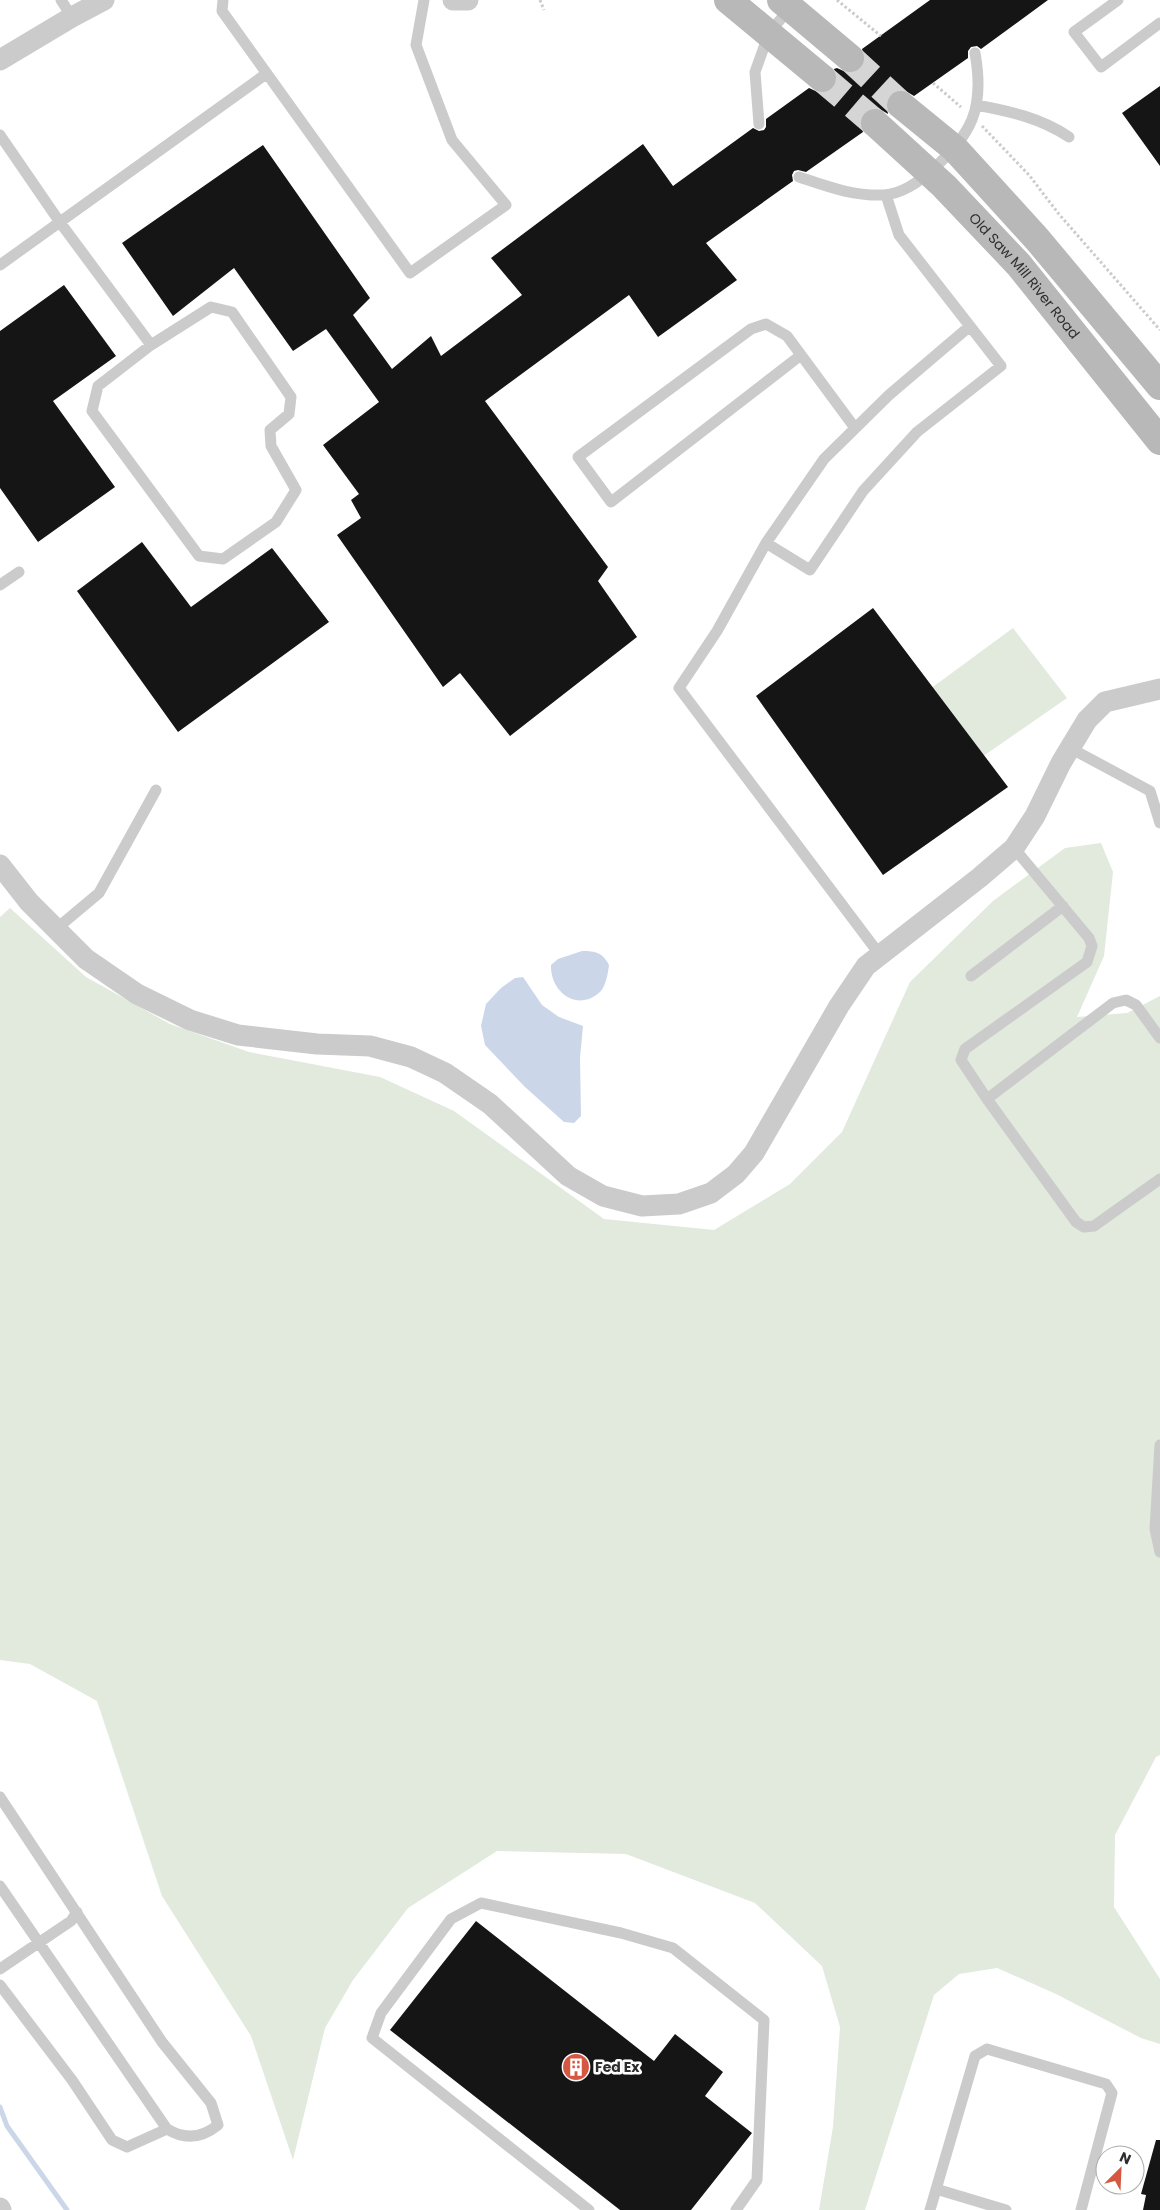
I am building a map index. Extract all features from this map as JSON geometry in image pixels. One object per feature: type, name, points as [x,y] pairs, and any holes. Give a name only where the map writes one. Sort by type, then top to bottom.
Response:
[{"type":"street","points":[[0,60],[66,8],[104,0]]},
{"type":"street","points":[[452,0],[468,0]]},
{"type":"street","points":[[728,0],[822,78]]},
{"type":"street","points":[[791,3],[850,58]]},
{"type":"street","points":[[901,105],[955,149],[1037,239],[1160,386]]},
{"type":"street","name":"Old Saw Mill River Road","points":[[875,123],[930,172],[1019,266],[1160,441]]},
{"type":"street","points":[[0,865],[29,902],[86,959],[137,994],[190,1020],[238,1035],[318,1044],[370,1046],[410,1057],[445,1073],[490,1104],[568,1176],[603,1196],[642,1206],[680,1204],[712,1193],[736,1174],[754,1153],[839,1006],[866,966],[979,878],[1014,848],[1035,816],[1070,748],[1087,720],[1105,702],[1160,689]]},
{"type":"lane","points":[[223,0],[222,11],[410,273],[506,206],[452,140],[416,45],[424,0]]},
{"type":"lane","points":[[1118,0],[1074,32],[1101,68],[1160,23]]},
{"type":"lane","points":[[759,124],[755,72],[769,33],[791,3]]},
{"type":"lane","points":[[799,176],[846,193],[886,195],[918,183],[955,149],[972,118],[979,88],[975,53]]},
{"type":"lane","points":[[0,265],[266,74]]},
{"type":"lane","points":[[976,105],[1006,110],[1031,118],[1057,128],[1069,137]]},
{"type":"lane","points":[[0,135],[59,222],[151,345]]},
{"type":"lane","points":[[766,543],[810,570],[863,491],[917,432],[1000,366],[899,235],[886,195]]},
{"type":"lane","points":[[211,307],[232,312],[291,397],[289,414],[270,430],[271,446],[296,490],[276,522],[223,559],[199,556],[92,411],[98,386],[151,345],[211,307]]},
{"type":"lane","points":[[801,355],[611,502],[578,457],[751,329],[766,324],[787,336],[855,428]]},
{"type":"lane","points":[[880,955],[680,688],[717,631],[766,543],[824,459],[889,394],[970,326]]},
{"type":"lane","points":[[0,585],[19,572]]},
{"type":"lane","points":[[1070,748],[1150,791],[1160,823]]},
{"type":"lane","points":[[56,929],[99,893],[156,790]]},
{"type":"lane","points":[[1014,848],[1089,938],[1092,946],[1087,962],[965,1049],[961,1060],[987,1100],[1076,1222],[1084,1227],[1094,1226],[1160,1179]]},
{"type":"lane","points":[[971,976],[1063,906]]},
{"type":"lane","points":[[987,1100],[1113,1003],[1126,1000],[1136,1005],[1160,1038]]},
{"type":"lane","points":[[1160,1445],[1155,1529],[1160,1552]]},
{"type":"lane","points":[[0,1796],[162,2042],[211,2103],[218,2125],[207,2134],[180,2137],[167,2129],[0,1886]]},
{"type":"lane","points":[[589,2210],[372,2038],[381,2013],[451,1919],[481,1903],[621,1933],[673,1948],[764,2020],[757,2180],[736,2210]]},
{"type":"lane","points":[[0,1969],[71,1921],[77,1912]]},
{"type":"lane","points":[[0,1985],[72,2080],[112,2140],[127,2147],[167,2129]]},
{"type":"lane","points":[[930,2210],[975,2056],[987,2049],[1106,2084],[1112,2093],[1081,2210]]},
{"type":"lane","points":[[936,2189],[1006,2210]]},
{"type":"path","points":[[540,0],[544,10]]},
{"type":"path","points":[[837,0],[881,36]]},
{"type":"path","points":[[933,82],[991,134],[1029,175],[1058,213],[1160,330]]},
{"type":"shaded area","points":[[1013,628],[1067,698],[982,757],[930,689]]},
{"type":"shaded area","points":[[1101,843],[1113,872],[1104,956],[1077,1017],[1127,1013],[1160,996],[1160,1755],[1156,1757],[1115,1835],[1114,1907],[1160,1979],[1160,2044],[1141,2038],[1056,1994],[997,1968],[959,1974],[934,1995],[865,2210],[819,2210],[833,2127],[840,2027],[822,1966],[755,1903],[626,1854],[497,1851],[408,1908],[353,1980],[325,2028],[293,2160],[251,2036],[162,1896],[97,1701],[30,1664],[0,1660],[0,917],[10,908],[86,977],[170,1024],[249,1052],[380,1077],[454,1111],[604,1219],[714,1230],[790,1184],[842,1132],[910,982],[993,901],[1065,848]]},
{"type":"water","points":[[582,951],[591,951],[602,955],[607,961],[609,968],[601,991],[584,1000],[575,1000],[567,997],[555,984],[551,965],[558,959]]},
{"type":"water","points":[[523,977],[542,1005],[559,1017],[583,1026],[580,1058],[581,1116],[574,1123],[564,1122],[525,1087],[485,1045],[481,1026],[486,1004],[501,988],[515,978]]},
{"type":"building","points":[[930,0],[1048,0],[981,49],[977,46],[971,47],[968,51],[968,58],[914,96],[904,90],[895,91],[886,102],[888,114],[878,108],[870,108],[864,112],[860,120],[863,132],[806,172],[794,171],[792,175],[793,181],[706,243],[737,280],[658,337],[629,295],[485,401],[608,567],[598,581],[637,637],[510,736],[460,673],[443,687],[337,535],[361,518],[351,500],[359,494],[323,445],[379,402],[326,329],[293,351],[234,268],[173,316],[122,243],[263,145],[370,298],[353,315],[392,369],[431,336],[441,356],[522,295],[491,258],[643,144],[673,186],[753,128],[759,131],[764,130],[766,119],[809,88],[820,93],[828,92],[834,88],[837,80],[834,69],[837,68],[848,73],[856,72],[862,68],[865,60],[862,49]]},
{"type":"building","points":[[1160,86],[1160,166],[1122,113]]},
{"type":"building","points":[[64,285],[116,356],[53,401],[115,487],[38,542],[0,488],[0,331]]},
{"type":"building","points":[[142,542],[191,607],[272,548],[329,622],[178,732],[77,591]]},
{"type":"building","points":[[873,608],[1008,787],[883,875],[756,696]]},
{"type":"building","name":"Fed Ex","points":[[476,1921],[654,2061],[675,2034],[723,2072],[705,2096],[752,2133],[691,2210],[620,2210],[390,2030]]},
{"type":"building","points":[[1156,2140],[1160,2140],[1160,2210],[1143,2210],[1146,2195],[1145,2180]]},
{"type":"waterway","points":[[0,2107],[7,2126],[67,2210]]},
{"type":"tunnel","points":[[850,58],[901,105]]},
{"type":"tunnel","points":[[822,78],[875,123]]},
{"type":"place","name":"Fed Ex","points":[[576,2067]]}]
